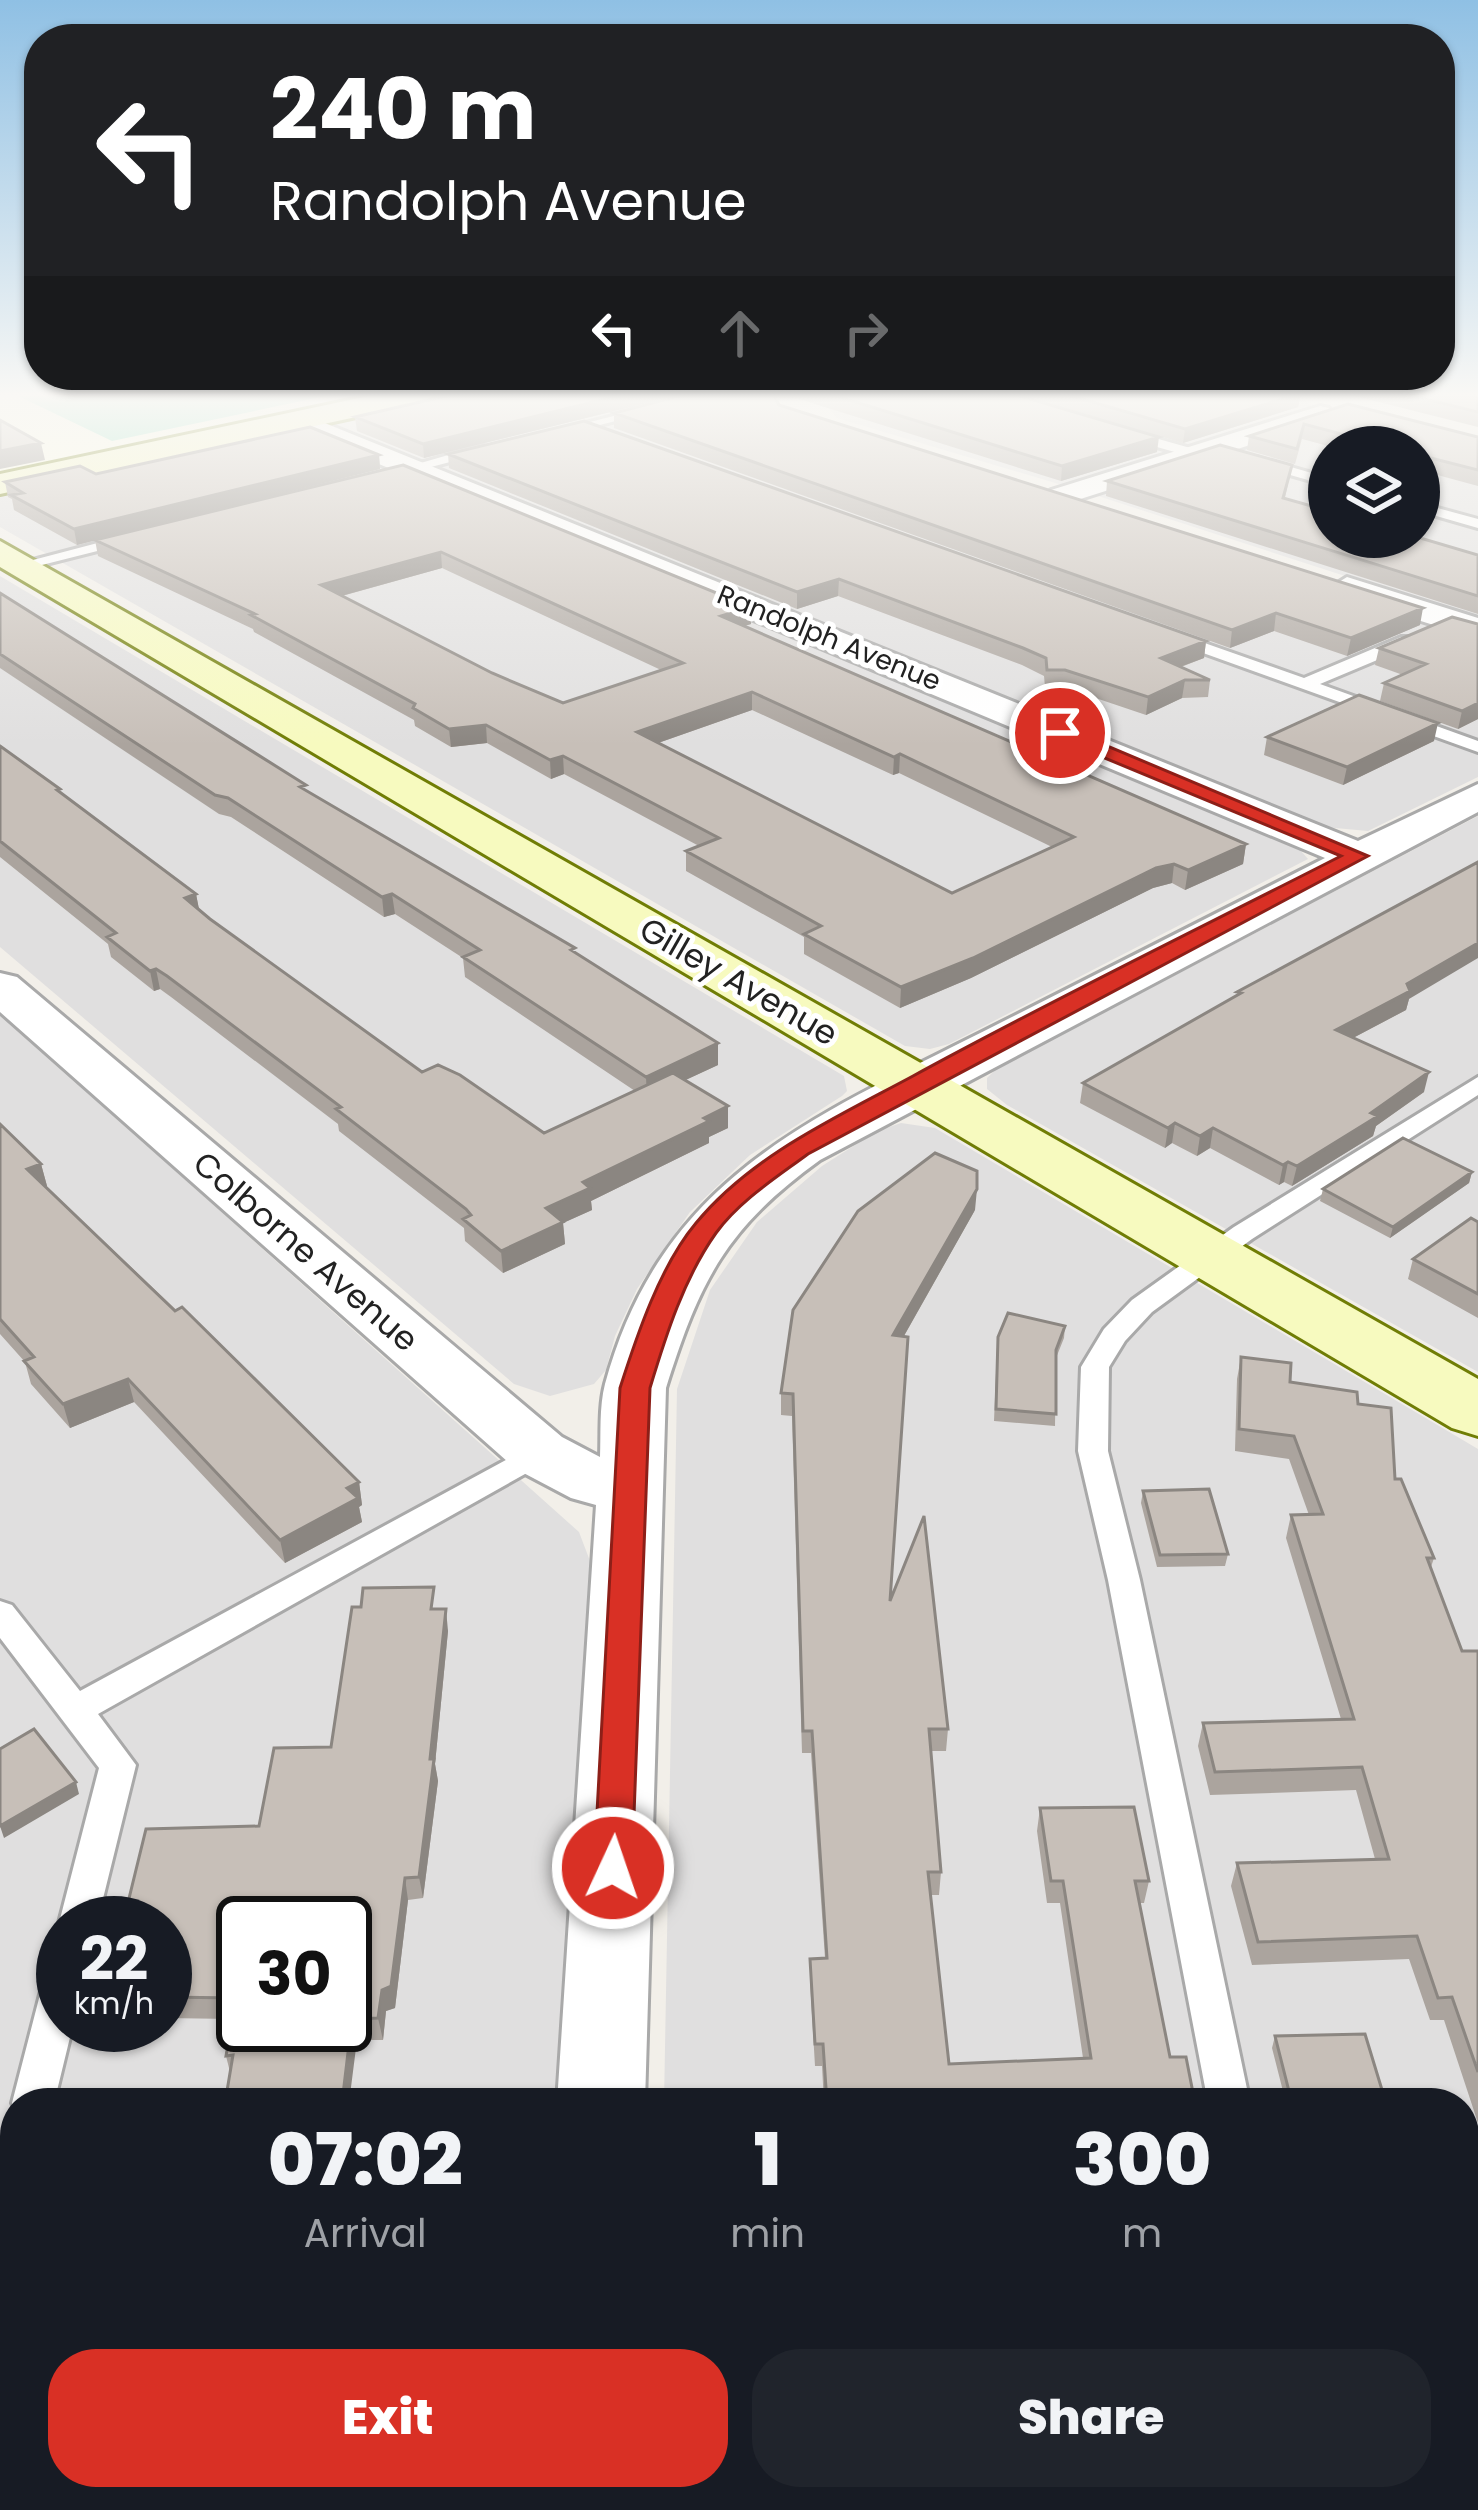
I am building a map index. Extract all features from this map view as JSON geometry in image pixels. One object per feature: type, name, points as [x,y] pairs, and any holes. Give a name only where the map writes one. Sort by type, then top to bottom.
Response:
[{"type":"street","name":"Randolph Avenue","points":[[498,511],[1358,856]]},
{"type":"street","name":"Gilley Avenue","points":[[11,558],[1478,1411]]},
{"type":"street","points":[[1323,580],[1466,625]]},
{"type":"street","points":[[602,2088],[635,1388],[656,1322],[705,1229],[747,1187],[799,1148],[1478,796]]},
{"type":"street","name":"Colborne Avenue","points":[[0,987],[539,1453],[594,1482],[629,1484]]},
{"type":"lane","points":[[1440,513],[1478,524]]},
{"type":"lane","points":[[11,558],[143,535]]},
{"type":"lane","points":[[1306,684],[1466,625]]},
{"type":"lane","points":[[1158,631],[1478,747]]},
{"type":"lane","points":[[1226,2088],[1124,1580],[1093,1451],[1090,1405],[1095,1366],[1114,1335],[1142,1306],[1209,1257],[1478,1084]]},
{"type":"lane","points":[[76,1710],[539,1453]]},
{"type":"lane","points":[[0,1614],[118,1765],[85,1896]]},
{"type":"lane","points":[[37,2088],[46,2052]]},
{"type":"shaded area","points":[[0,511],[495,511],[1294,843],[1308,859],[949,1044],[930,1049],[905,1046],[0,527]]},
{"type":"shaded area","points":[[549,511],[1089,511],[1478,637],[1478,777],[1368,831],[1324,827]]},
{"type":"shaded area","points":[[1145,511],[1308,511],[1308,558],[1440,558],[1440,511],[1478,511],[1478,619]]},
{"type":"shaded area","points":[[0,576],[844,1076],[847,1091],[842,1096],[750,1155],[690,1212],[637,1289],[615,1336],[606,1370],[594,1384],[550,1396],[514,1384],[0,947]]},
{"type":"shaded area","points":[[1478,816],[1478,1372],[1007,1105],[987,1089],[987,1078],[996,1069]]},
{"type":"shaded area","points":[[0,1014],[579,1532],[590,1561],[557,2088],[0,2088]]},
{"type":"shaded area","points":[[901,1123],[935,1128],[1478,1449],[1478,2088],[664,2088],[677,1389],[710,1290],[757,1222],[822,1166],[877,1131]]},
{"type":"building","points":[[41,511],[148,511],[74,529]]},
{"type":"building","points":[[214,511],[516,511],[751,607],[721,616],[1246,844],[1188,870],[1174,864],[1156,868],[973,958],[901,987],[804,934],[821,926],[686,851],[719,838],[563,756],[550,760],[486,725],[449,729],[413,708],[415,704],[251,615],[255,614],[95,540]],"holes":[[[441,552],[683,663],[563,703],[492,673],[321,585]],[[752,692],[894,757],[900,754],[1074,837],[952,893],[637,732]]]},
{"type":"building","points":[[592,511],[839,511],[1206,641],[1161,658],[1210,680],[1185,680],[1148,697],[1065,670],[1047,670],[1046,658],[839,579],[797,592]]},
{"type":"building","points":[[893,511],[1116,511],[1423,608],[1351,638],[1276,613],[1232,630]]},
{"type":"building","points":[[1204,511],[1308,511],[1308,543]]},
{"type":"building","points":[[1440,544],[1478,555],[1478,596],[1355,558],[1440,558]]},
{"type":"building","points":[[0,593],[306,785],[300,787],[575,948],[571,950],[718,1043],[646,1077],[463,957],[480,950],[392,894],[382,897],[228,798],[215,795],[0,654]]},
{"type":"building","points":[[1452,617],[1478,624],[1478,703],[1462,711],[1384,683],[1426,664],[1379,648]]},
{"type":"building","points":[[1359,695],[1438,723],[1347,767],[1267,737]]},
{"type":"building","points":[[0,746],[196,894],[185,898],[210,919],[422,1072],[438,1065],[460,1075],[544,1133],[673,1073],[728,1106],[704,1118],[709,1121],[583,1182],[590,1188],[546,1208],[563,1222],[501,1251],[463,1219],[471,1215],[466,1209],[336,1109],[341,1107],[167,976],[156,969],[150,971],[107,937],[116,933],[0,841]]},
{"type":"building","points":[[1478,862],[1478,943],[1407,984],[1410,991],[1336,1030],[1429,1072],[1371,1113],[1378,1116],[1297,1166],[1283,1165],[1213,1128],[1200,1136],[1175,1123],[1168,1128],[1083,1083],[1241,993],[1237,992]]},
{"type":"building","points":[[0,1124],[41,1164],[27,1169],[175,1311],[182,1307],[359,1482],[347,1488],[358,1498],[280,1540],[128,1379],[63,1404],[24,1361],[34,1357],[0,1319]]},
{"type":"building","points":[[1403,1138],[1472,1172],[1393,1227],[1323,1189]]},
{"type":"building","points":[[935,1153],[977,1171],[977,1189],[893,1335],[908,1337],[890,1601],[924,1516],[948,1729],[929,1729],[941,1872],[928,1872],[949,2064],[1091,2058],[1063,1881],[1051,1881],[1040,1808],[1134,1807],[1149,1881],[1135,1881],[1170,2057],[1186,2057],[1192,2088],[826,2088],[823,2044],[815,2044],[810,1959],[827,1958],[812,1731],[803,1731],[793,1394],[781,1393],[793,1310],[858,1211]]},
{"type":"building","points":[[1471,1218],[1478,1222],[1478,1294],[1413,1259]]},
{"type":"building","points":[[1008,1313],[1065,1326],[1056,1350],[1056,1414],[996,1409],[998,1337]]},
{"type":"building","points":[[1241,1357],[1291,1363],[1290,1382],[1357,1392],[1358,1404],[1391,1408],[1395,1479],[1401,1479],[1434,1558],[1427,1558],[1462,1651],[1478,1651],[1478,2072],[1452,1997],[1438,1998],[1417,1936],[1258,1942],[1237,1863],[1389,1859],[1362,1767],[1215,1772],[1203,1723],[1354,1719],[1291,1515],[1323,1514],[1294,1436],[1239,1429]]},
{"type":"building","points":[[1209,1489],[1228,1554],[1160,1555],[1143,1491]]},
{"type":"building","points":[[434,1587],[431,1609],[446,1609],[419,1877],[405,1878],[391,1986],[382,1990],[378,2018],[372,2018],[372,1896],[216,1896],[216,1998],[192,1997],[192,1896],[130,1896],[146,1829],[259,1826],[274,1748],[331,1747],[352,1607],[361,1607],[363,1588]]},
{"type":"building","points":[[34,1729],[76,1782],[0,1826],[0,1749]]},
{"type":"building","points":[[1365,2034],[1381,2088],[1288,2088],[1275,2036]]},
{"type":"building","points":[[227,2052],[348,2052],[344,2088],[228,2088],[233,2055],[226,2056]]},
{"type":"route","points":[[613,1868],[635,1388],[656,1322],[705,1229],[747,1187],[799,1148],[968,1055],[1358,856],[1060,733]]}]
